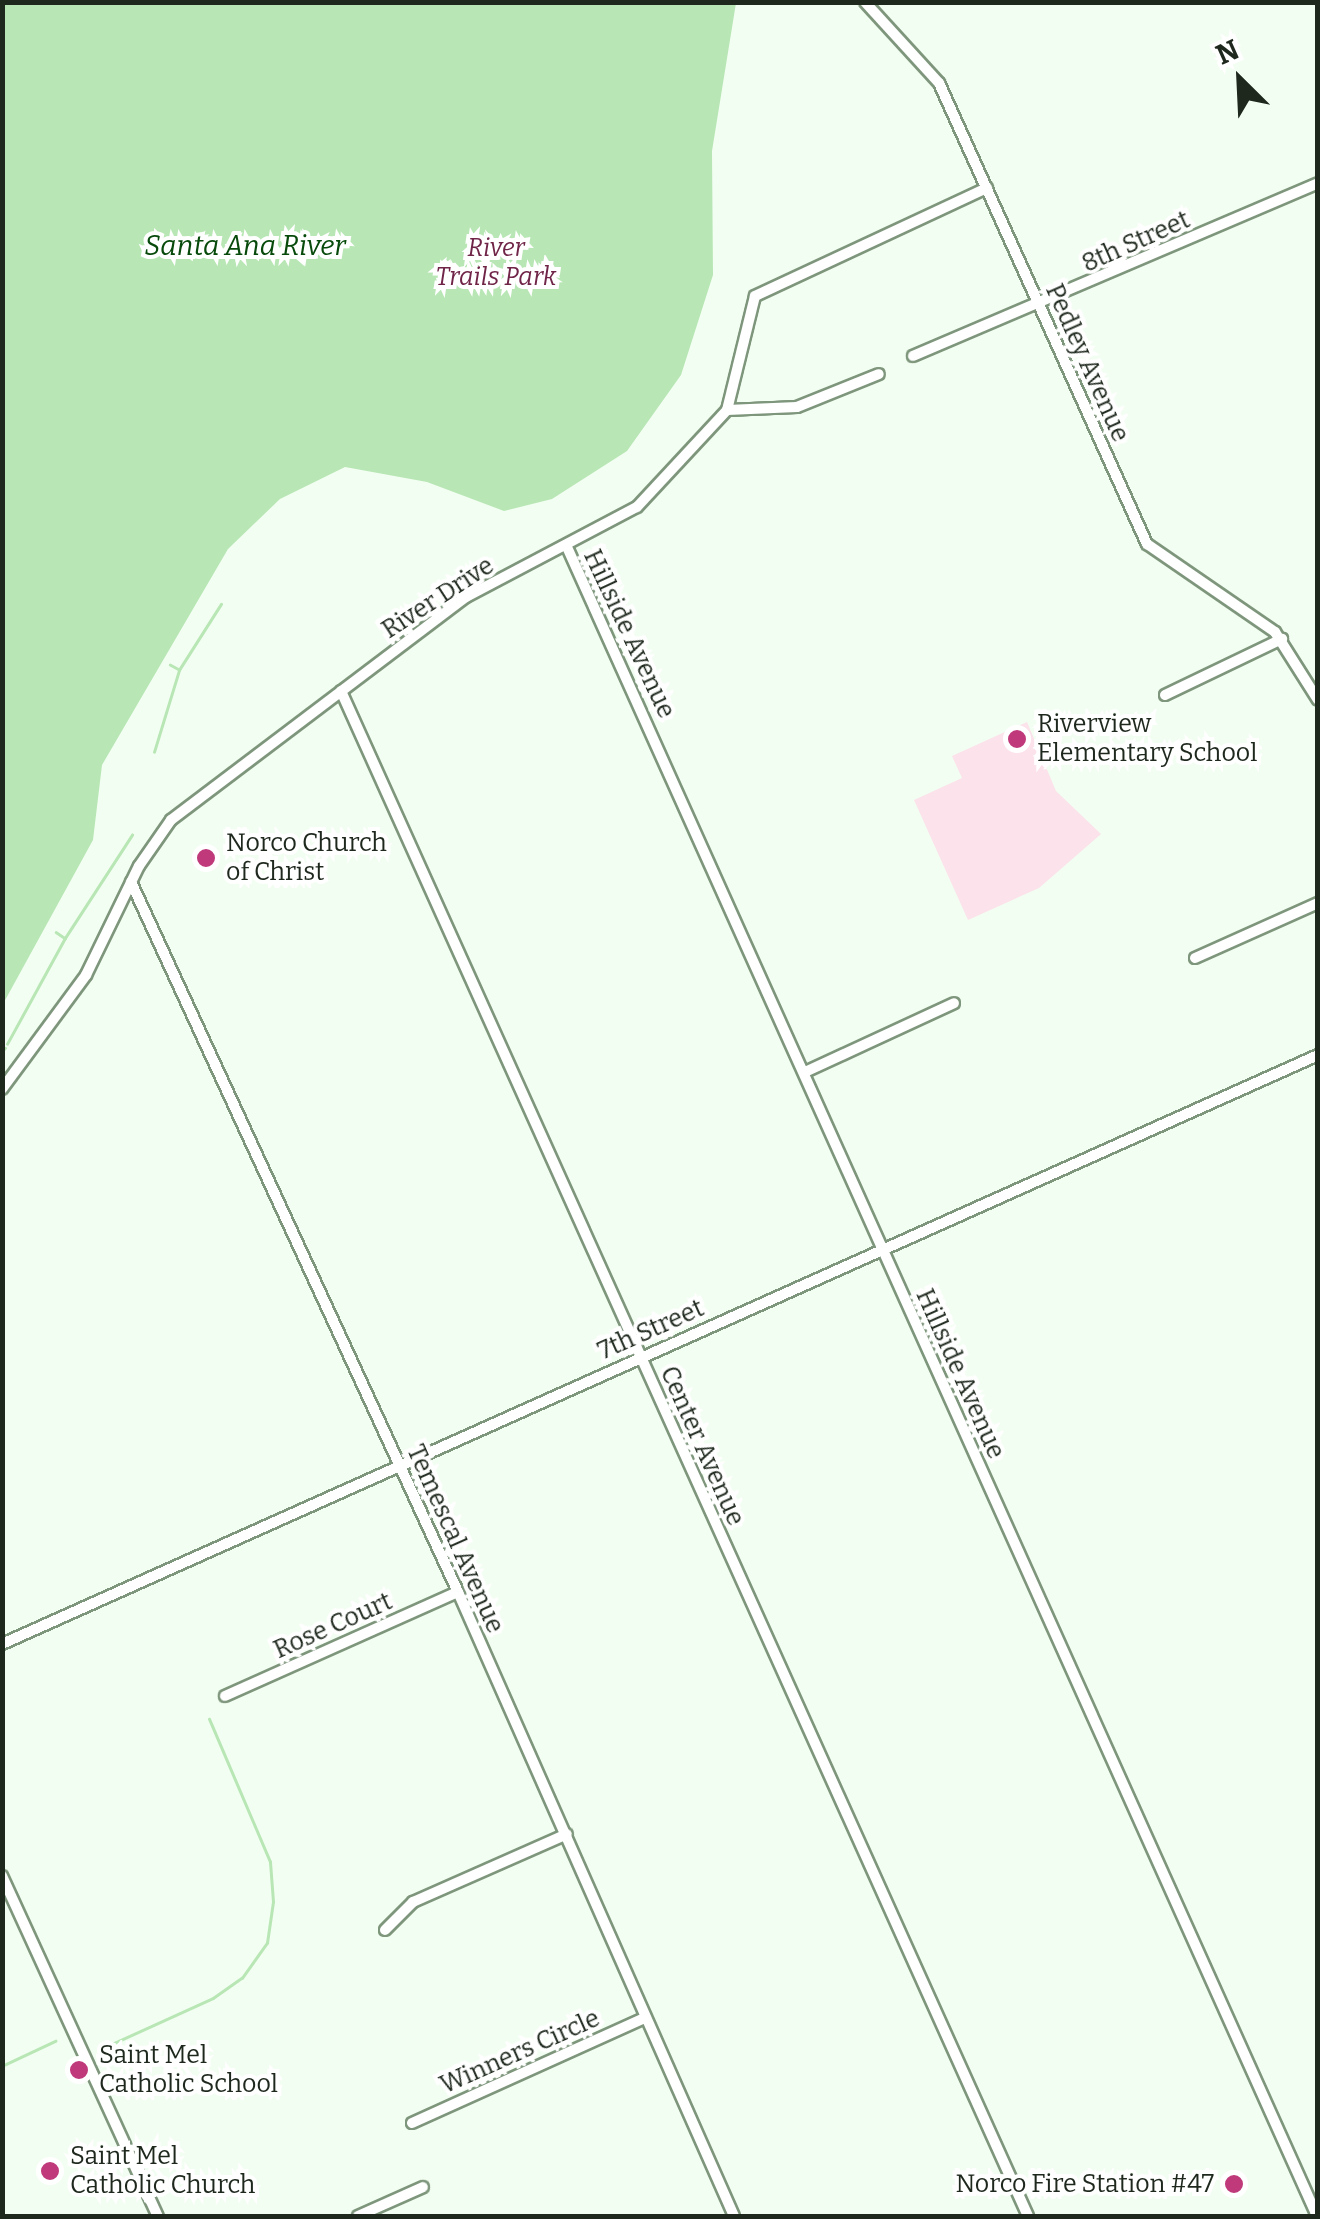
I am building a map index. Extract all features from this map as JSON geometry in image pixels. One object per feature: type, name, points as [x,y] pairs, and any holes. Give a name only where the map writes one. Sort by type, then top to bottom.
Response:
[{"type":"street","name":"Pedley Avenue","points":[[865,2],[929,67],[1147,544],[1282,639],[1318,700]]},
{"type":"street","name":"8th Street","points":[[914,356],[1318,183]]},
{"type":"street","name":"River Drive","points":[[2,1089],[86,975],[131,882],[171,820],[466,596],[567,547],[636,507],[727,410],[755,296],[987,188]]},
{"type":"street","points":[[727,410],[797,408],[879,374]]},
{"type":"street","name":"Hillside Avenue","points":[[567,547],[1317,2216]]},
{"type":"street","points":[[1164,695],[1282,639]]},
{"type":"street","name":"Center Avenue","points":[[341,691],[1028,2216]]},
{"type":"street","name":"Temescal Avenue","points":[[131,882],[458,1592],[734,2216]]},
{"type":"street","points":[[1194,958],[1318,903]]},
{"type":"street","points":[[806,1072],[954,1003]]},
{"type":"street","name":"7th Street","points":[[2,1644],[1318,1055]]},
{"type":"street","name":"Rose Court","points":[[225,1696],[458,1592]]},
{"type":"street","points":[[384,1930],[413,1902],[567,1834]]},
{"type":"street","points":[[2,1876],[158,2216]]},
{"type":"street","name":"Winners Circle","points":[[412,2123],[645,2018]]},
{"type":"street","points":[[358,2216],[424,2187]]},
{"type":"shaded area","points":[[1027,722],[1056,791],[1101,834],[1039,888],[968,920],[914,800],[962,778],[952,756]]},
{"type":"water","name":"Santa Ana River","points":[[3,2],[736,3],[712,151],[713,275],[681,375],[627,451],[552,499],[504,511],[427,482],[345,467],[280,499],[228,549],[102,765],[93,840],[3,1004]]},
{"type":"waterway","points":[[179,670],[221,604]]},
{"type":"waterway","points":[[154,752],[179,670],[170,665]]},
{"type":"waterway","points":[[56,932],[65,938],[132,835]]},
{"type":"waterway","points":[[7,1044],[64,940]]},
{"type":"waterway","points":[[2,1051],[5,1048]]},
{"type":"waterway","points":[[101,2049],[213,1998],[242,1978],[267,1943],[273,1902],[270,1862],[209,1719]]},
{"type":"waterway","points":[[2,2066],[55,2041]]},
{"type":"place","name":"Riverview Elementary School","points":[[1017,739]]},
{"type":"place","name":"Norco Church of Christ","points":[[206,858]]},
{"type":"place","name":"Saint Mel Catholic School","points":[[79,2070]]},
{"type":"place","name":"Saint Mel Catholic Church","points":[[50,2171]]},
{"type":"place","name":"Norco Fire Station #47","points":[[1234,2184]]},
{"type":"park label","name":"River Trails Park","points":[[496,264]]}]
